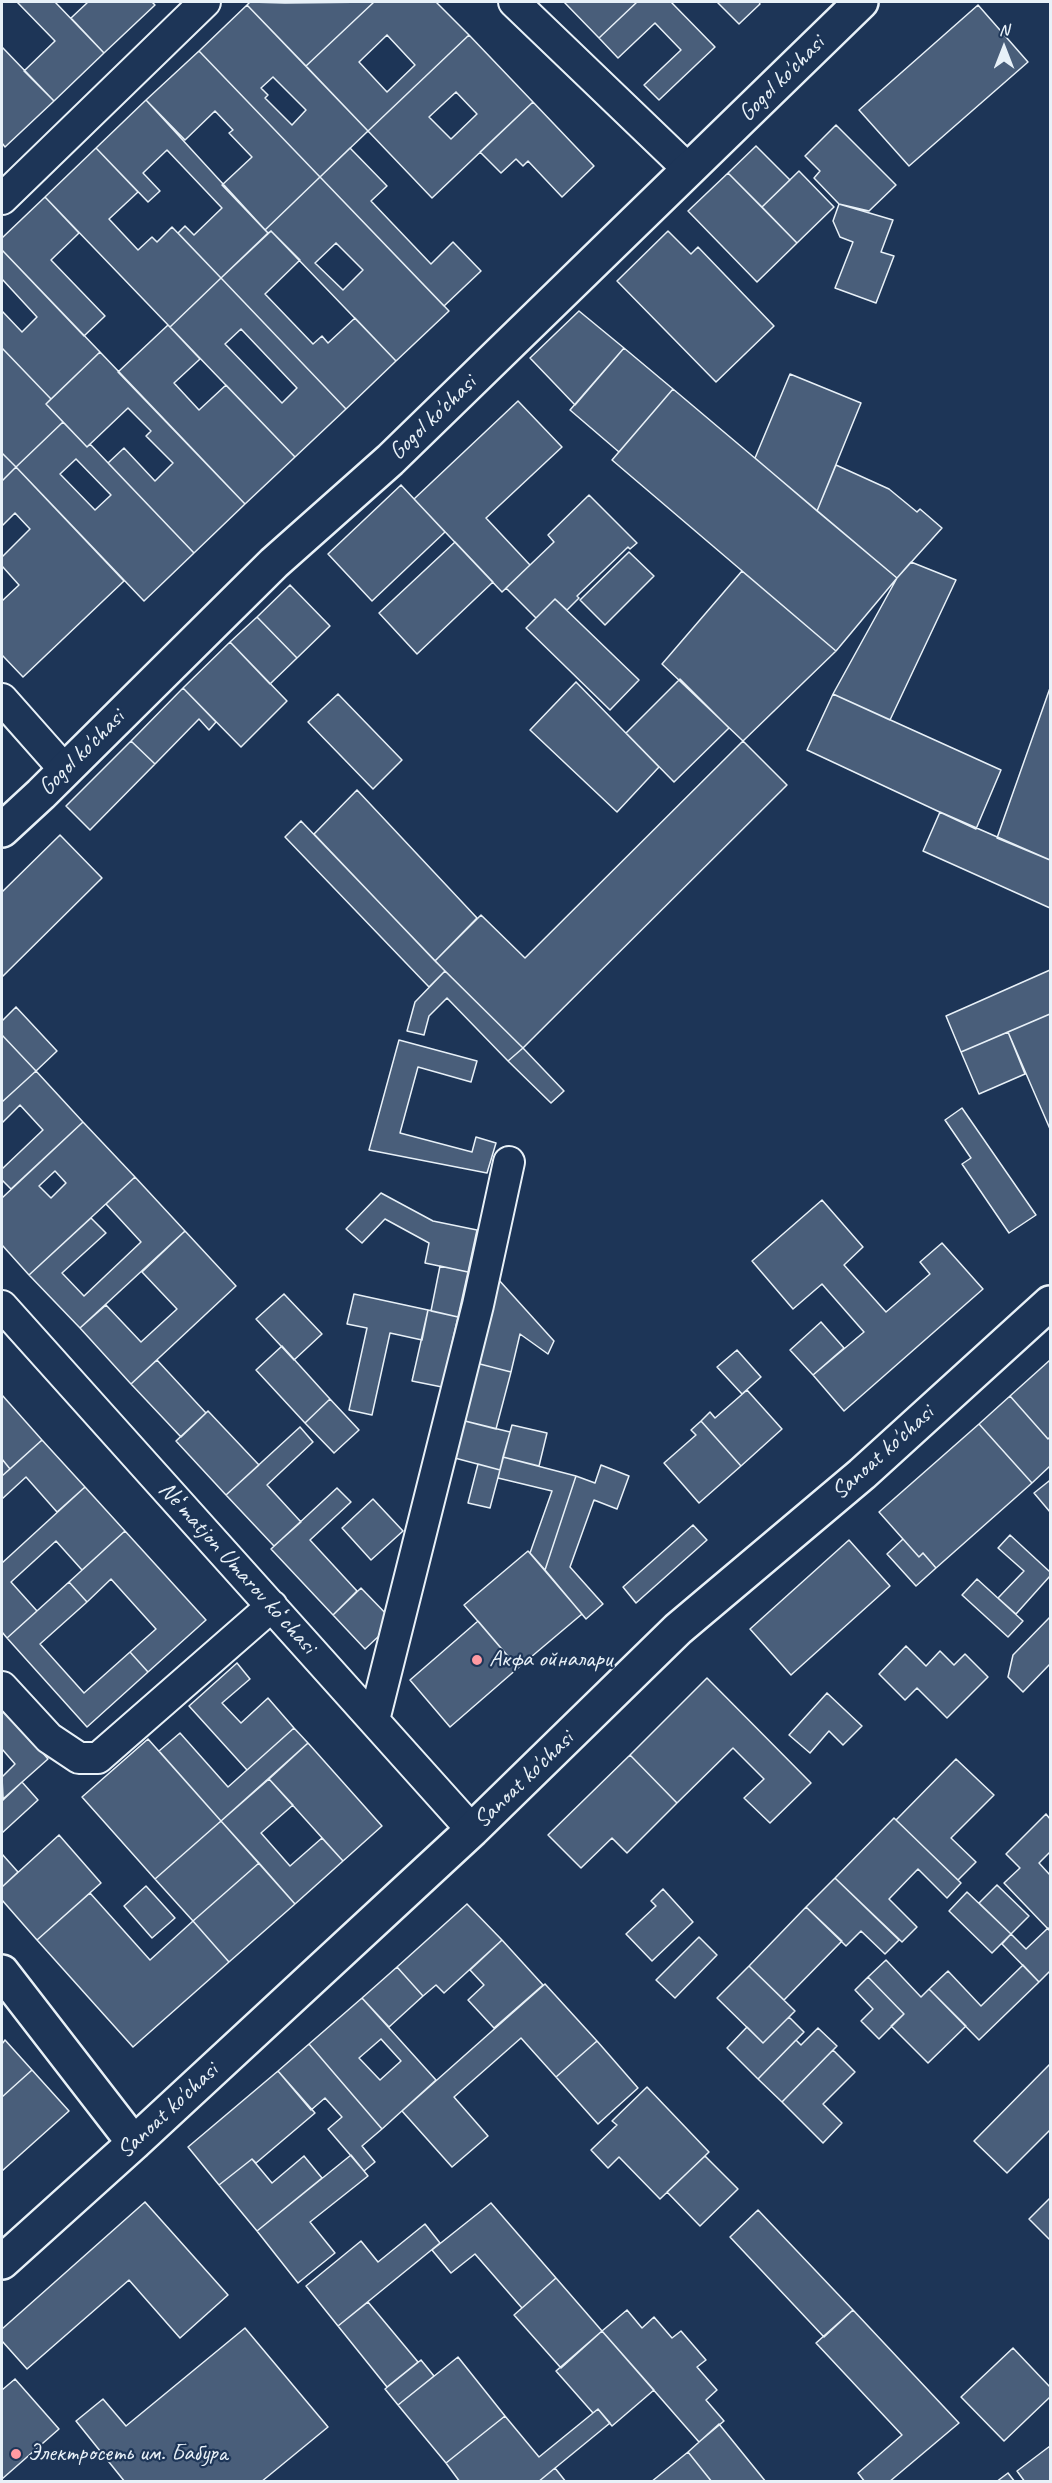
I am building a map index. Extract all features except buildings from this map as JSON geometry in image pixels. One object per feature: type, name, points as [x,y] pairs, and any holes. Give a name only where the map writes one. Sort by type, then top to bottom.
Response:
[{"type":"main road","name":"Gogol ko'chasi","points":[[2,830],[274,563],[390,460],[861,2]]},
{"type":"main road","name":"Sanoat ko'chasi","points":[[2,2262],[472,1830],[678,1629],[862,1474],[1050,1303]]},
{"type":"main road","points":[[2,1972],[134,2143]]},
{"type":"street","points":[[2,199],[205,2]]},
{"type":"street","points":[[514,2],[689,170]]},
{"type":"street","points":[[2,699],[64,769]]},
{"type":"street","points":[[374,1720],[478,1305],[509,1162]]},
{"type":"street","name":"Neʻmatjon Umarov koʻchasi","points":[[2,1306],[472,1830]]},
{"type":"street","points":[[2,1687],[49,1738],[79,1758],[98,1758],[272,1606]]},
{"type":"place","name":"Акфа ойналари","points":[[477,1660]]},
{"type":"place","name":"Электросеть им. Бабура","points":[[16,2454]]}]
